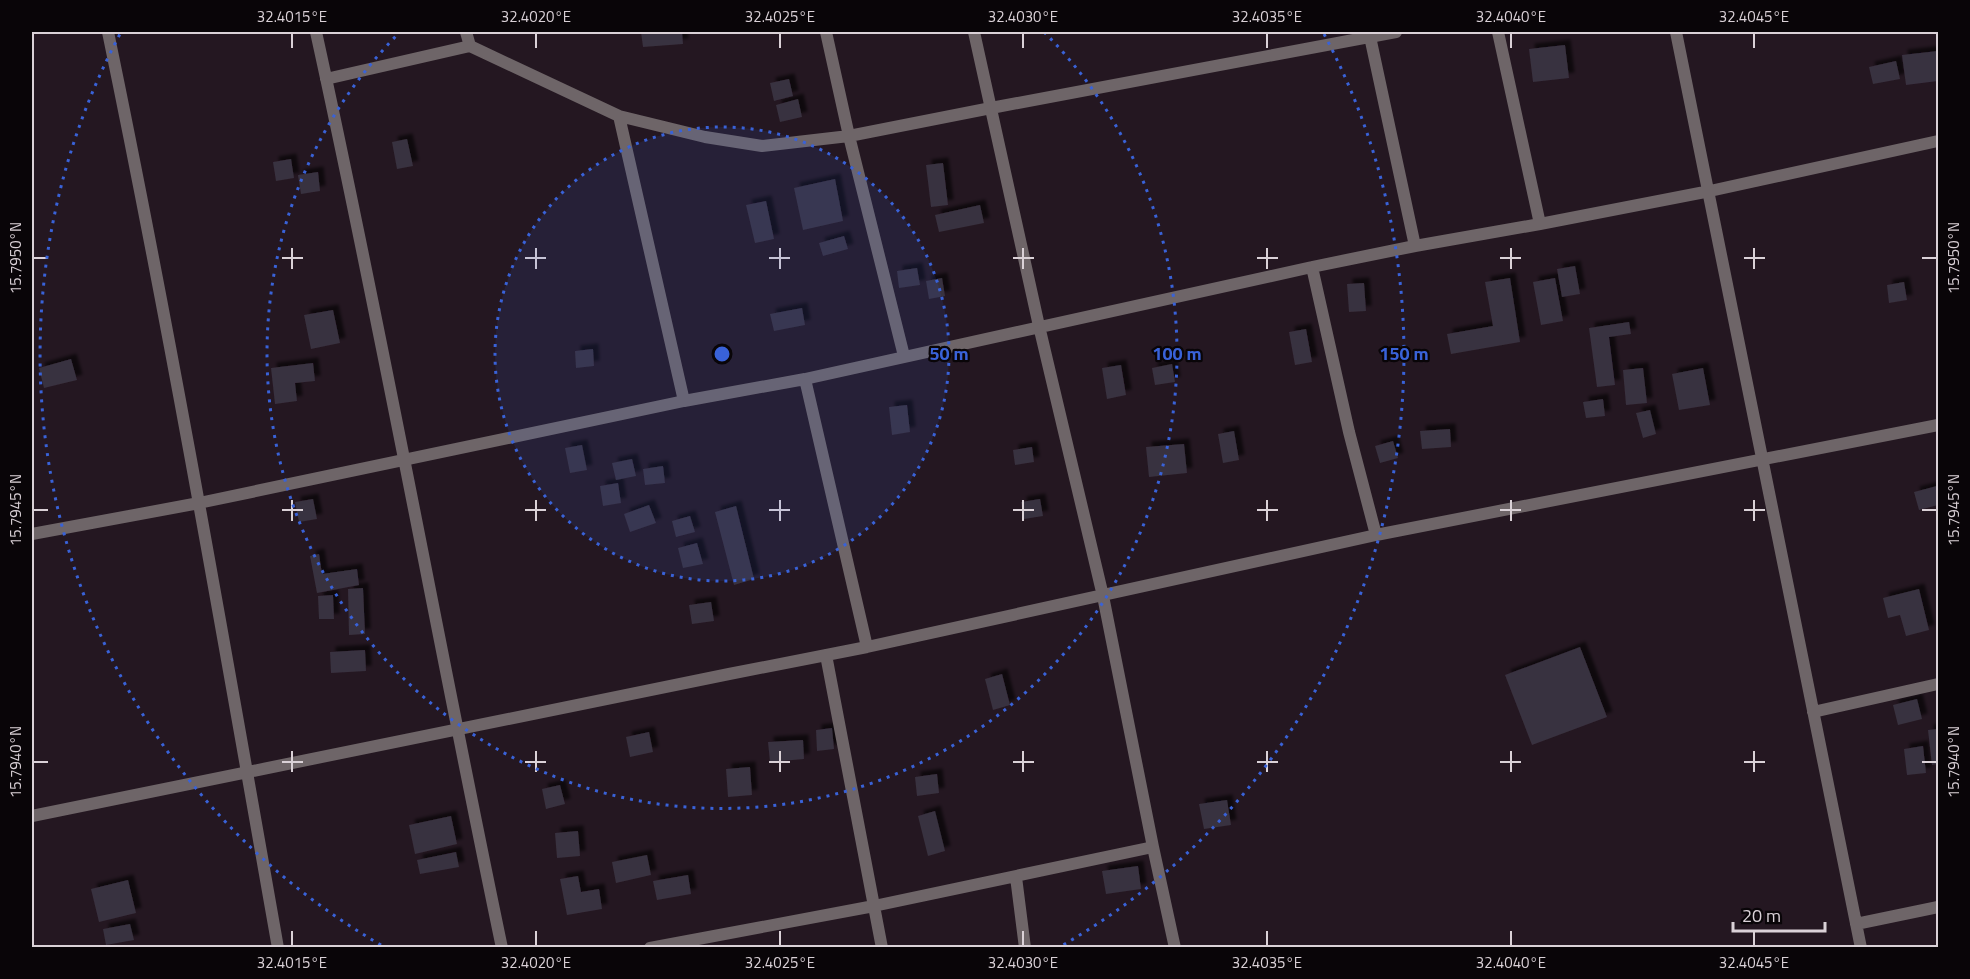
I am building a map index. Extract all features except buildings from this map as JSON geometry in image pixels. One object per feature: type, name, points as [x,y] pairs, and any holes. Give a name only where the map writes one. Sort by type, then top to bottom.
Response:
[{"type":"street","points":[[108,32],[199,503],[278,948]]},
{"type":"street","points":[[316,32],[405,461],[456,729],[502,948]]},
{"type":"street","points":[[466,32],[470,46]]},
{"type":"street","points":[[826,32],[849,136],[904,356]]},
{"type":"street","points":[[974,32],[1039,326],[1103,596],[1175,948]]},
{"type":"street","points":[[326,79],[470,46],[619,116],[705,138],[762,146],[849,136],[1370,34],[1396,32]]},
{"type":"street","points":[[1498,32],[1540,224]]},
{"type":"street","points":[[1676,32],[1710,191],[1861,948]]},
{"type":"street","points":[[1370,34],[1415,246]]},
{"type":"street","points":[[619,116],[684,401]]},
{"type":"street","points":[[32,534],[199,503],[684,401],[805,379],[1312,267],[1710,191],[1938,141]]},
{"type":"street","points":[[1312,267],[1349,432],[1376,535]]},
{"type":"street","points":[[805,379],[867,647]]},
{"type":"street","points":[[32,816],[826,656],[1376,535],[1938,425]]},
{"type":"street","points":[[826,656],[882,948]]},
{"type":"street","points":[[1813,712],[1938,684]]},
{"type":"street","points":[[650,948],[874,906],[1153,847]]},
{"type":"street","points":[[1016,877],[1025,948]]},
{"type":"street","points":[[1856,924],[1938,907]]}]
